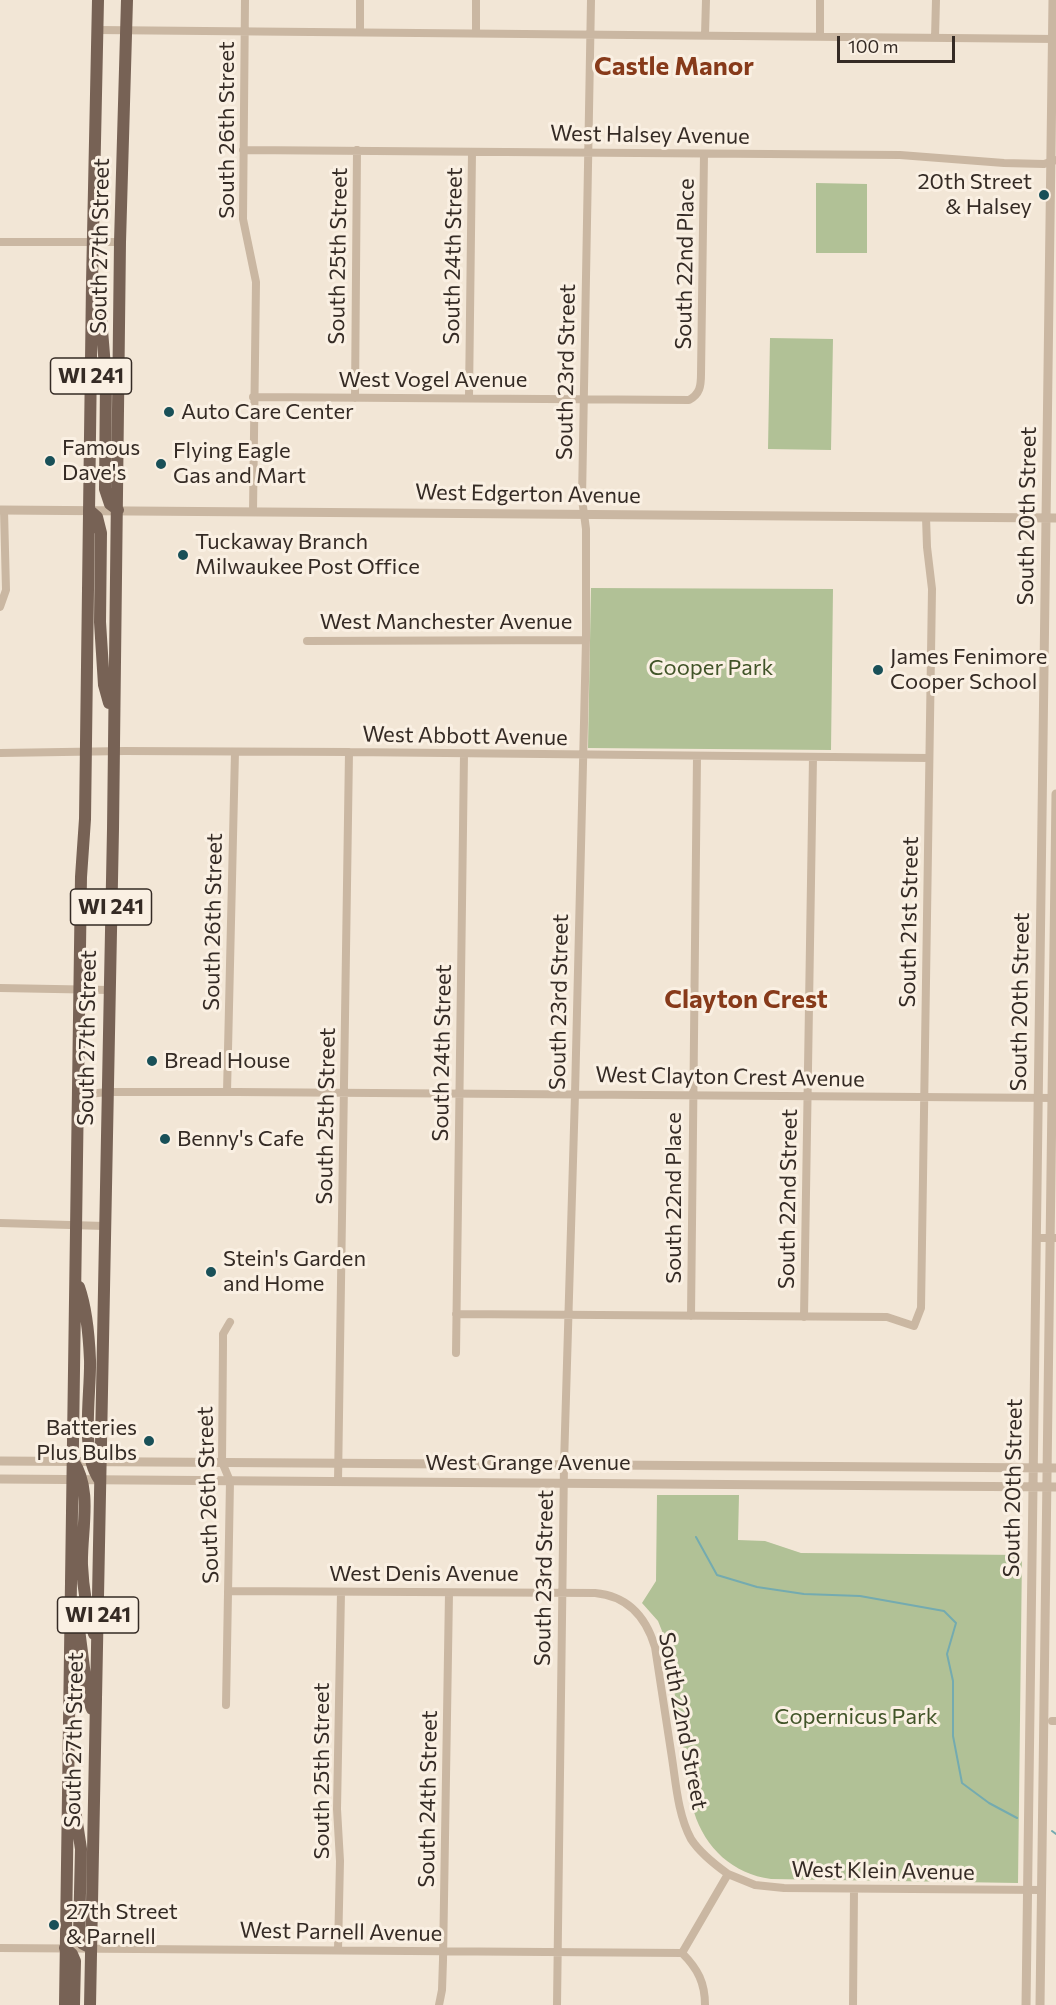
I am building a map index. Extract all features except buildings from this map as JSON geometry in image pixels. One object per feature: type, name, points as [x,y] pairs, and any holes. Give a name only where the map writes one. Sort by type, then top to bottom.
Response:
[{"type":"main road","name":"South 27th Street","points":[[73,1461],[98,0]]},
{"type":"main road","name":"South 27th Street","points":[[90,2005],[100,1480],[95,1461],[105,1226],[118,510],[120,242],[127,0]]},
{"type":"main road","points":[[92,283],[100,306],[106,379],[105,489],[110,504],[118,510]]},
{"type":"main road","points":[[89,510],[96,517],[101,532],[100,622],[104,685],[113,716]]},
{"type":"main road","points":[[76,1276],[85,1305],[90,1361],[88,1450],[95,1461]]},
{"type":"main road","points":[[73,1461],[78,1479],[82,1566],[88,1615],[97,1644]]},
{"type":"main road","name":"South 27th Street","points":[[65,2005],[70,1613],[78,1479]]},
{"type":"main road","points":[[70,1613],[76,1619],[80,1629],[88,1699],[96,1718]]},
{"type":"main road","points":[[68,1766],[81,1849],[79,1936],[83,1944],[91,1948]]},
{"type":"main road","points":[[66,1948],[75,1961],[74,2005]]},
{"type":"street","name":"South 26th Street","points":[[245,0],[243,219],[256,282],[252,511]]},
{"type":"street","points":[[360,0],[360,32]]},
{"type":"street","points":[[476,0],[476,33]]},
{"type":"street","name":"South 23rd Street","points":[[557,2005],[561,1593],[586,640],[583,399],[591,0]]},
{"type":"street","points":[[705,35],[706,0]]},
{"type":"street","points":[[820,0],[820,37]]},
{"type":"street","points":[[935,38],[936,0]]},
{"type":"street","name":"South 20th Street","points":[[1026,2005],[1038,1098],[1051,518],[1053,0]]},
{"type":"street","points":[[98,30],[1054,39]]},
{"type":"street","name":"West Halsey Avenue","points":[[243,150],[900,154],[982,162],[1044,164],[1053,161]]},
{"type":"street","name":"South 25th Street","points":[[355,398],[357,150]]},
{"type":"street","name":"South 24th Street","points":[[469,397],[472,152]]},
{"type":"street","name":"South 22nd Place","points":[[701,374],[704,154]]},
{"type":"street","points":[[0,242],[120,242]]},
{"type":"street","name":"West Vogel Avenue","points":[[253,397],[689,399],[696,396],[700,388],[701,374]]},
{"type":"street","points":[[0,607],[6,591],[2,510]]},
{"type":"street","name":"West Edgerton Avenue","points":[[2,510],[1051,518]]},
{"type":"street","name":"South 21st Street","points":[[804,1317],[887,1317],[914,1326],[921,1308],[932,588],[926,518]]},
{"type":"street","name":"West Manchester Avenue","points":[[307,640],[586,640]]},
{"type":"street","name":"South 26th Street","points":[[227,1092],[235,752]]},
{"type":"street","name":"South 25th Street","points":[[338,1482],[349,752]]},
{"type":"street","name":"West Abbott Avenue","points":[[0,753],[349,752],[929,759]]},
{"type":"street","name":"South 24th Street","points":[[456,1353],[464,754]]},
{"type":"street","name":"South 22nd Place","points":[[691,1316],[697,757]]},
{"type":"street","name":"South 22nd Street","points":[[804,1317],[813,757]]},
{"type":"street","name":"South 20th Street","points":[[1040,2005],[1051,1487],[1056,794]]},
{"type":"street","points":[[0,988],[109,990]]},
{"type":"street","name":"West Clayton Crest Avenue","points":[[79,1095],[107,1092],[227,1092],[1054,1098]]},
{"type":"street","points":[[0,1222],[105,1226]]},
{"type":"street","points":[[1036,1238],[1053,1238]]},
{"type":"street","points":[[456,1314],[804,1317]]},
{"type":"street","name":"South 26th Street","points":[[226,1705],[230,1482],[222,1462],[223,1334],[230,1322]]},
{"type":"street","name":"West Grange Avenue","points":[[0,1461],[1051,1468]]},
{"type":"street","points":[[153,1480],[154,1461]]},
{"type":"street","points":[[509,1482],[510,1464]]},
{"type":"street","points":[[613,1483],[614,1464]]},
{"type":"street","points":[[801,1466],[801,1484]]},
{"type":"street","points":[[982,1486],[983,1467]]},
{"type":"street","name":"West Grange Avenue","points":[[0,1479],[1051,1487]]},
{"type":"street","name":"West Denis Avenue","points":[[229,1591],[561,1593],[606,1594],[619,1598]]},
{"type":"street","name":"South 25th Street","points":[[338,1950],[341,1592]]},
{"type":"street","name":"South 24th Street","points":[[439,2005],[442,1990],[443,1951],[449,1593]]},
{"type":"street","name":"South 22nd Street","points":[[619,1598],[636,1612],[650,1629],[686,1827],[702,1853],[712,1864],[728,1874]]},
{"type":"street","points":[[705,2005],[705,1988],[700,1976],[693,1964],[682,1953],[728,1874]]},
{"type":"street","name":"West Klein Avenue","points":[[728,1874],[740,1880],[768,1887],[1041,1890]]},
{"type":"street","points":[[854,1889],[854,2005]]},
{"type":"street","name":"West Parnell Avenue","points":[[0,1948],[682,1953]]},
{"type":"green space","points":[[816,183],[867,184],[867,253],[816,253]]},
{"type":"green space","points":[[770,338],[833,339],[831,450],[768,449]]},
{"type":"green space","name":"Cooper Park","points":[[591,588],[833,589],[831,750],[588,748]]},
{"type":"green space","name":"Copernicus Park","points":[[657,1495],[739,1495],[738,1540],[765,1541],[801,1553],[1022,1555],[1018,1883],[771,1879],[744,1871],[722,1857],[713,1848],[705,1837],[694,1812],[666,1641],[658,1621],[642,1603],[656,1581]]},
{"type":"waterway","points":[[696,1537],[717,1575],[757,1587],[804,1594],[860,1596],[944,1611],[956,1623],[947,1654],[953,1681],[953,1736],[962,1783],[989,1803],[1017,1818]]},
{"type":"waterway","points":[[1052,1831],[1056,1834]]},
{"type":"place","name":"20th Street & Halsey","points":[[1044,195]]},
{"type":"place","name":"Auto Care Center","points":[[169,412]]},
{"type":"place","name":"Famous Dave's","points":[[50,461]]},
{"type":"place","name":"Flying Eagle Gas and Mart","points":[[161,464]]},
{"type":"place","name":"Tuckaway Branch Milwaukee Post Office","points":[[183,555]]},
{"type":"place","name":"James Fenimore Cooper School","points":[[878,670]]},
{"type":"place","name":"Bread House","points":[[152,1061]]},
{"type":"place","name":"Benny's Cafe","points":[[165,1139]]},
{"type":"place","name":"Stein's Garden and Home","points":[[211,1272]]},
{"type":"place","name":"Batteries Plus Bulbs","points":[[149,1441]]},
{"type":"place","name":"27th Street & Parnell","points":[[54,1925]]},
{"type":"district","name":"Castle Manor","points":[[674,66]]},
{"type":"district","name":"Clayton Crest","points":[[746,999]]}]
